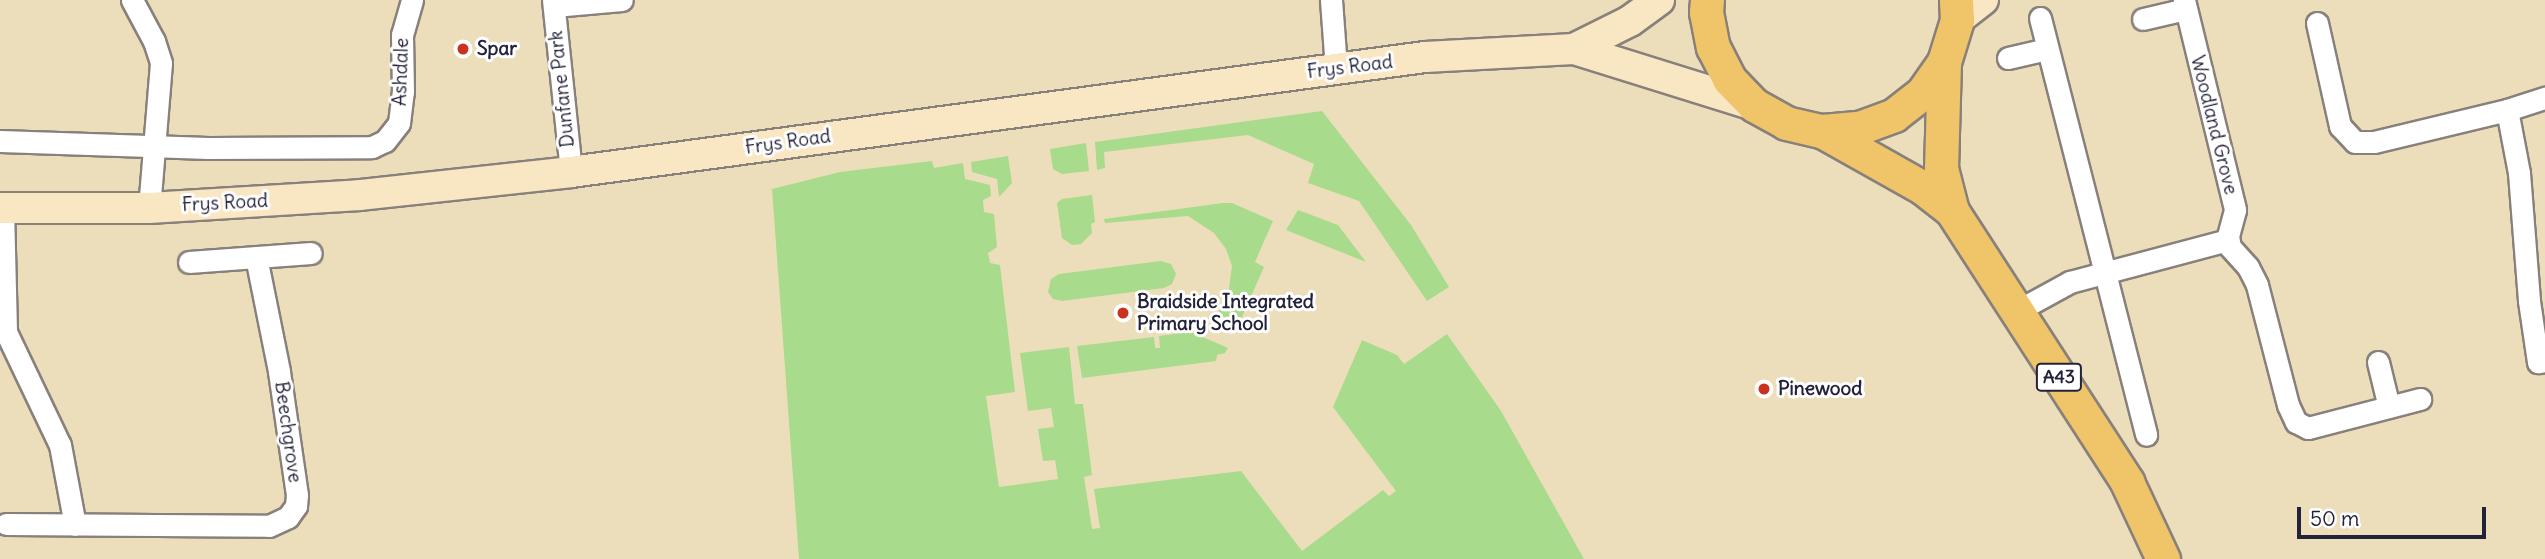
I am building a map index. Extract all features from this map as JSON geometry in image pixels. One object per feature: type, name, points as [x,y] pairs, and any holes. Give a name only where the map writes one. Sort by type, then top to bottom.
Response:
[{"type":"main road","name":"A43","points":[[1707,0],[1706,12],[1713,47],[1729,79],[1754,105],[1786,123],[1822,131],[1923,188],[1952,211]]},
{"type":"main road","name":"A43","points":[[1957,10],[1944,62],[1941,168],[1952,211],[2127,482],[2163,559]]},
{"type":"main road","name":"A43","points":[[1822,131],[1859,128],[1894,115],[1923,92],[1944,62]]},
{"type":"street","points":[[132,0],[151,35],[161,63],[149,208]]},
{"type":"street","name":"Ashdale","points":[[156,145],[364,148],[385,141],[399,122],[403,92],[402,35],[412,0]]},
{"type":"street","name":"Dunfane Park","points":[[572,172],[553,3],[622,0]]},
{"type":"street","points":[[1331,0],[1336,68]]},
{"type":"street","name":"Frys Road","points":[[1574,49],[1630,21],[1659,0]]},
{"type":"street","points":[[1957,10],[1983,0]]},
{"type":"street","name":"Woodland Grove","points":[[2143,19],[2185,4],[2235,210],[2228,240]]},
{"type":"street","points":[[2040,18],[2146,435]]},
{"type":"street","points":[[2317,23],[2340,126],[2355,142],[2369,143],[2507,110],[2545,98]]},
{"type":"street","name":"Frys Road","points":[[1,208],[149,208],[360,195],[572,172],[1425,57],[1574,49],[1754,105]]},
{"type":"street","points":[[2008,58],[2047,49]]},
{"type":"street","points":[[2507,110],[2519,173],[2529,301],[2538,362],[2545,361]]},
{"type":"street","points":[[0,141],[156,145]]},
{"type":"street","points":[[1,208],[6,332],[62,450],[75,525]]},
{"type":"street","points":[[2015,312],[2070,282],[2103,271],[2228,240],[2232,251],[2248,267],[2257,285],[2288,405],[2296,422],[2308,428],[2420,399]]},
{"type":"street","points":[[188,262],[311,253]]},
{"type":"street","name":"Beechgrove","points":[[6,524],[269,526],[285,520],[294,510],[298,498],[281,384],[256,257]]},
{"type":"street","points":[[2378,362],[2389,407]]},
{"type":"green space","points":[[1322,111],[1411,225],[1449,287],[1427,301],[1359,201],[1308,183],[1314,164],[1248,135],[1104,152],[1105,168],[1097,170],[1095,142]]},
{"type":"green space","points":[[1086,143],[1089,171],[1062,174],[1053,169],[1050,149]]},
{"type":"green space","points":[[1008,156],[1012,183],[999,197],[997,179],[972,172],[971,162]]},
{"type":"green space","points":[[932,161],[934,168],[963,163],[965,179],[990,185],[991,196],[983,200],[984,212],[994,214],[997,247],[988,253],[990,263],[1000,265],[1015,392],[986,396],[999,487],[1058,479],[1055,460],[1043,461],[1038,429],[1054,427],[1051,408],[1028,411],[1020,353],[1069,347],[1075,404],[1083,404],[1092,475],[1084,477],[1092,529],[1100,528],[1094,489],[1241,471],[1302,551],[1383,490],[1389,496],[1396,491],[1333,407],[1362,340],[1397,355],[1404,364],[1447,334],[1501,411],[1584,559],[799,559],[772,189],[840,172]]},
{"type":"green space","points":[[1092,195],[1095,222],[1091,224],[1092,233],[1081,244],[1072,245],[1062,238],[1057,203],[1062,199]]},
{"type":"green space","points":[[1232,203],[1273,221],[1255,262],[1264,267],[1238,326],[1221,319],[1218,313],[1228,295],[1232,266],[1226,249],[1214,233],[1188,216],[1105,223],[1104,219]]},
{"type":"green space","points":[[1298,210],[1338,225],[1366,262],[1286,230]]},
{"type":"green space","points":[[1161,261],[1171,264],[1176,274],[1172,284],[1164,288],[1062,301],[1053,299],[1048,292],[1051,279],[1059,274]]},
{"type":"green space","points":[[1191,332],[1228,348],[1225,353],[1217,355],[1216,361],[1082,378],[1077,346],[1154,337],[1155,348],[1160,348],[1159,336]]},
{"type":"place","name":"Spar","points":[[463,49]]},
{"type":"place","name":"Braidside Integrated Primary School","points":[[1123,313]]},
{"type":"place","name":"Pinewood","points":[[1764,389]]}]
